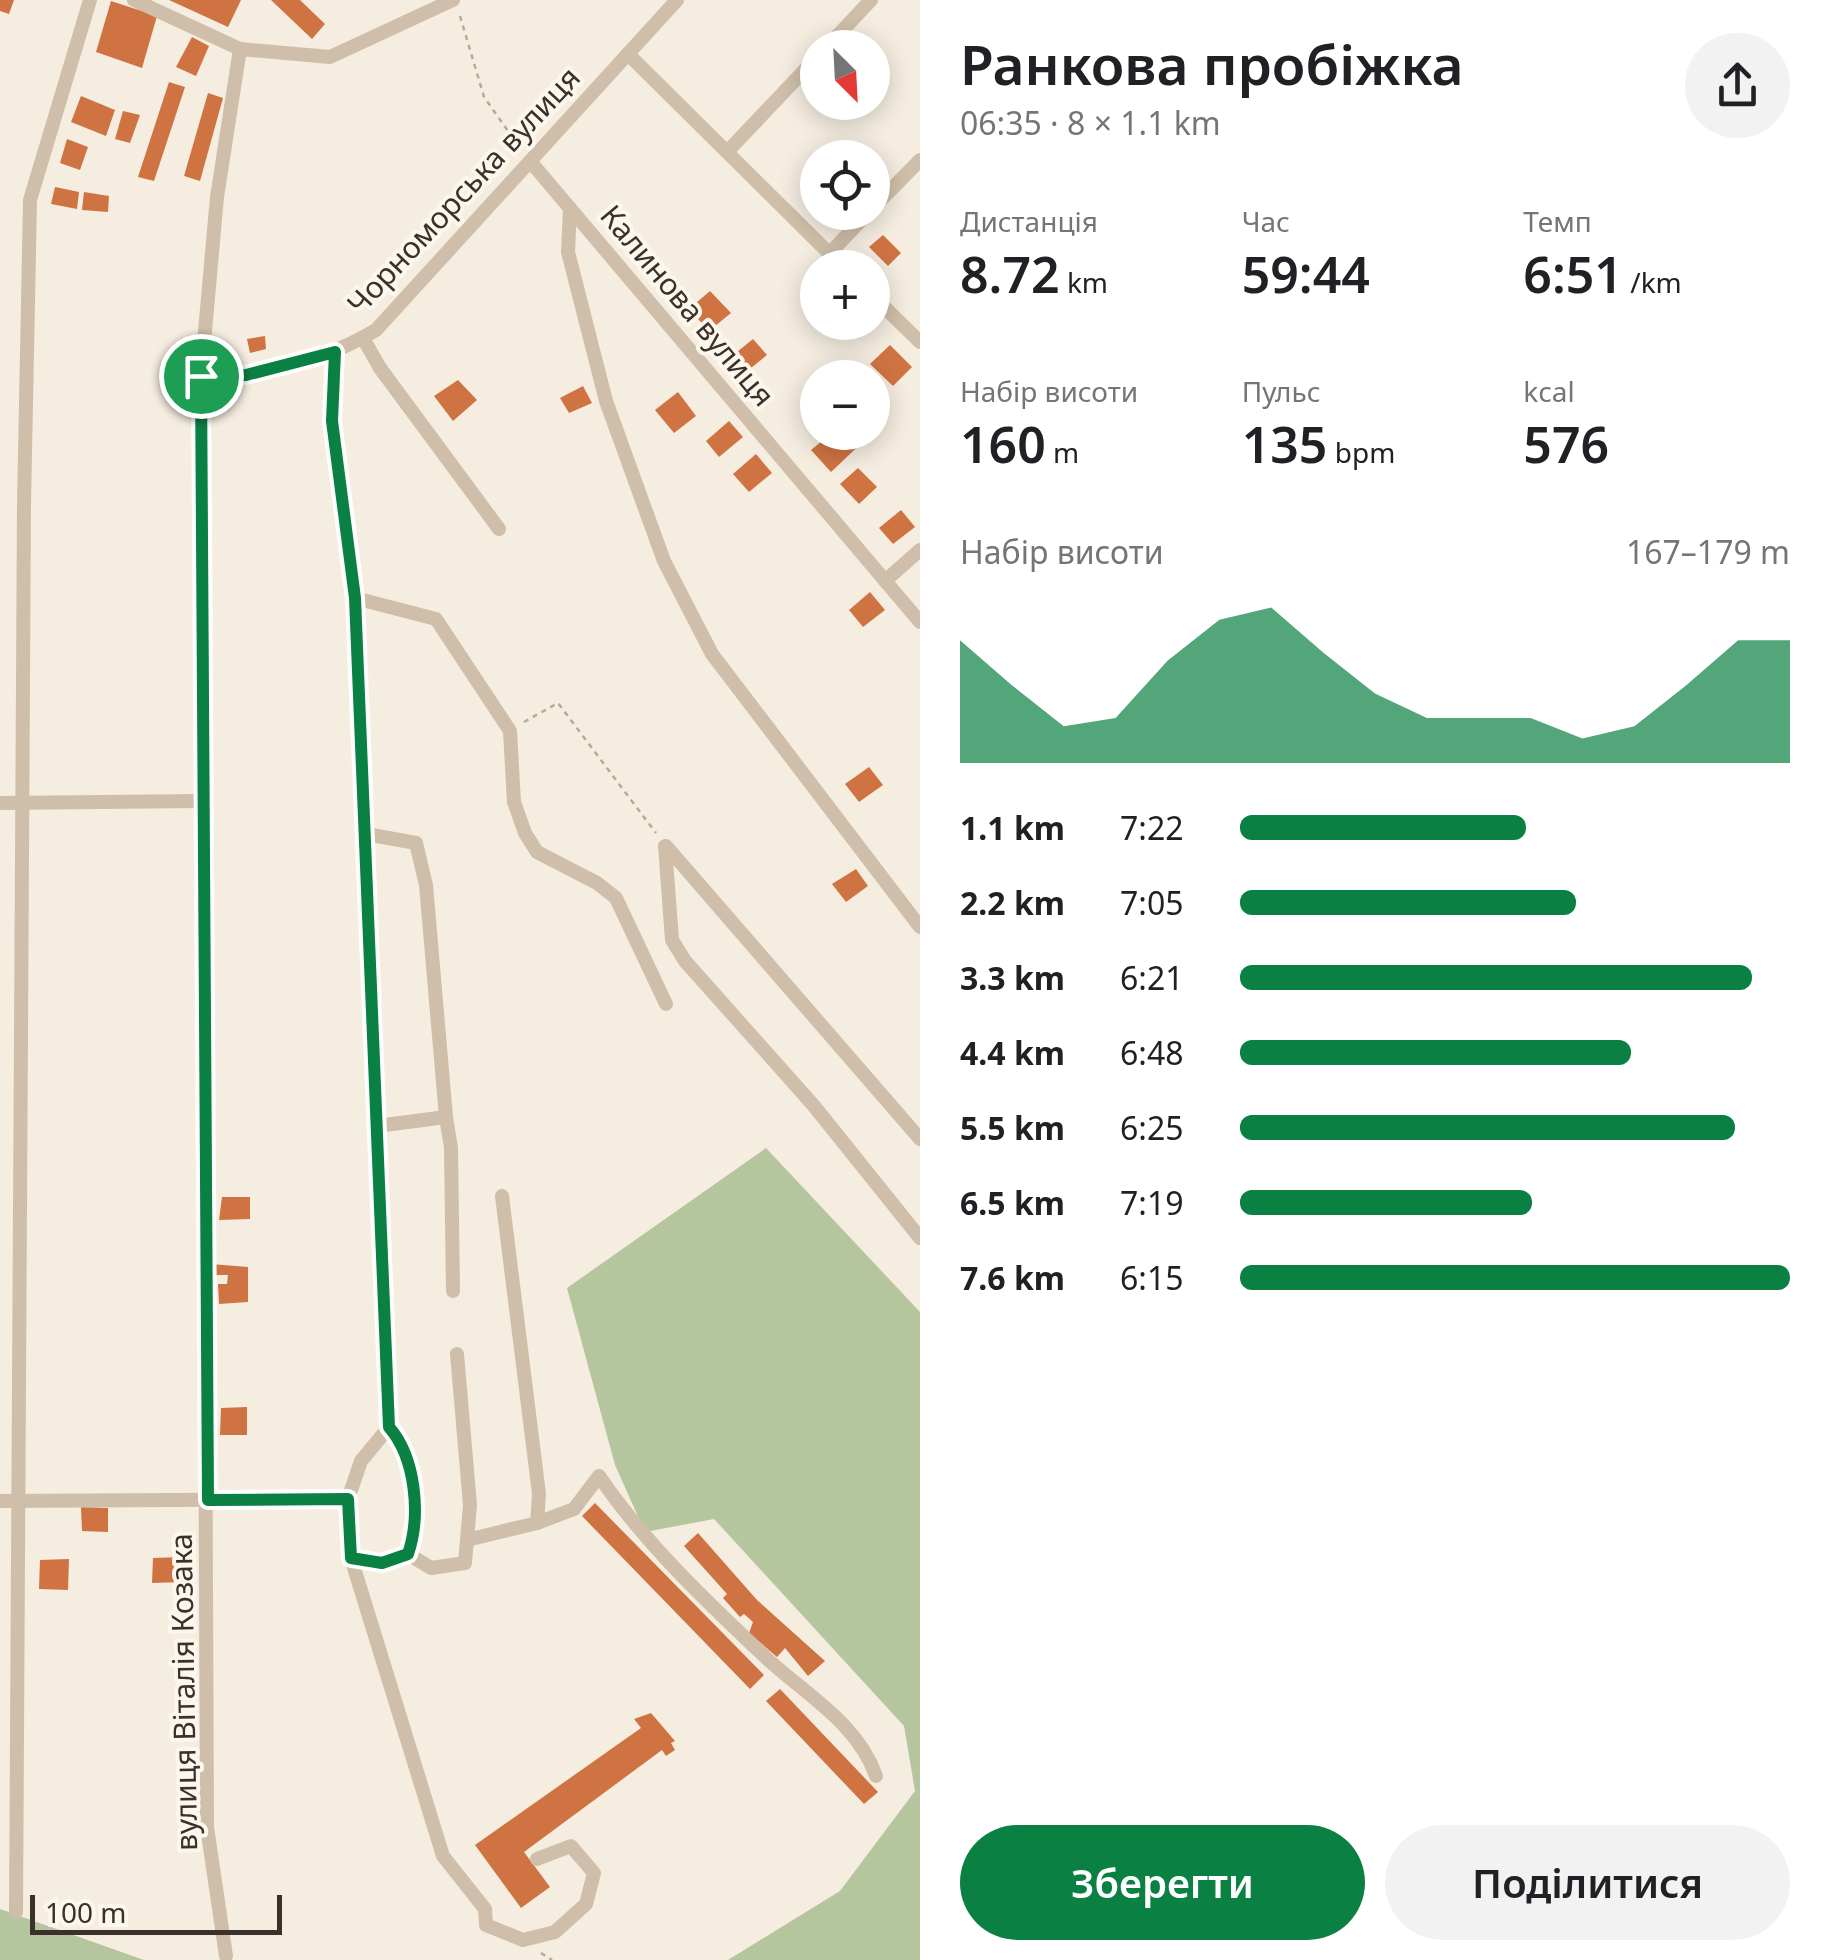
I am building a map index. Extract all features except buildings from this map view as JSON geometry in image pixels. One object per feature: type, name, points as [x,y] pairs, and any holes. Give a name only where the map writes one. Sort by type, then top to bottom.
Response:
[{"type":"street","points":[[16,1912],[24,504],[30,200],[90,0]]},
{"type":"street","points":[[134,0],[240,48],[330,58],[455,5]]},
{"type":"street","name":"Чорноморська вулиця","points":[[201,376],[246,375],[335,352],[376,330],[677,0]]},
{"type":"street","points":[[843,30],[871,0]]},
{"type":"street","name":"вулиця Віталія Козака","points":[[226,1956],[206,1827],[208,1500],[201,376],[217,197],[240,48]]},
{"type":"street","points":[[628,54],[827,250]]},
{"type":"street","points":[[727,152],[800,75]]},
{"type":"street","points":[[890,191],[920,160]]},
{"type":"street","name":"Калинова вулиця","points":[[530,162],[920,622]]},
{"type":"street","points":[[570,208],[568,252],[606,402],[664,561],[712,654],[920,927]]},
{"type":"street","points":[[833,250],[852,230]]},
{"type":"street","points":[[890,313],[920,342]]},
{"type":"street","points":[[363,338],[380,368],[499,528]]},
{"type":"street","points":[[335,352],[332,421],[355,598],[389,1427],[403,1443],[418,1525],[408,1554]]},
{"type":"street","points":[[885,581],[920,550]]},
{"type":"street","points":[[355,598],[436,619],[510,731],[514,802],[525,833],[537,852],[597,883],[616,898],[666,1004]]},
{"type":"street","points":[[0,803],[202,801]]},
{"type":"street","points":[[366,834],[416,843],[426,884],[451,1148],[454,1291]]},
{"type":"street","points":[[665,846],[920,1139]]},
{"type":"street","points":[[665,846],[672,940],[685,961],[814,1106],[920,1238]]},
{"type":"street","points":[[378,1126],[446,1117]]},
{"type":"street","points":[[502,1196],[515,1330],[540,1494],[537,1523]]},
{"type":"street","points":[[408,1554],[431,1568],[464,1564],[470,1505],[457,1354]]},
{"type":"street","points":[[389,1427],[361,1461],[348,1499],[351,1558],[414,1750],[443,1856],[485,1909],[486,1925],[523,1940],[555,1932],[586,1904],[594,1873],[571,1846],[537,1859]]},
{"type":"street","points":[[467,1540],[537,1523],[574,1509],[600,1476],[635,1528],[758,1650],[845,1725],[870,1760],[876,1776]]},
{"type":"street","points":[[0,1501],[348,1499]]},
{"type":"street","points":[[351,1558],[382,1563],[408,1554]]},
{"type":"path","points":[[455,5],[484,97],[530,162]]},
{"type":"path","points":[[510,731],[558,703],[665,846]]},
{"type":"green space","points":[[766,1148],[920,1312],[920,1960],[728,1960],[840,1891],[915,1791],[904,1726],[714,1519],[645,1532],[615,1465],[567,1288]]},
{"type":"green space","points":[[0,1909],[144,1960],[0,1960]]},
{"type":"route","points":[[335,352],[332,421],[355,598],[389,1427],[403,1443],[418,1525],[408,1554],[382,1563],[351,1558],[348,1499],[208,1500],[201,376],[246,375],[335,352]]}]
